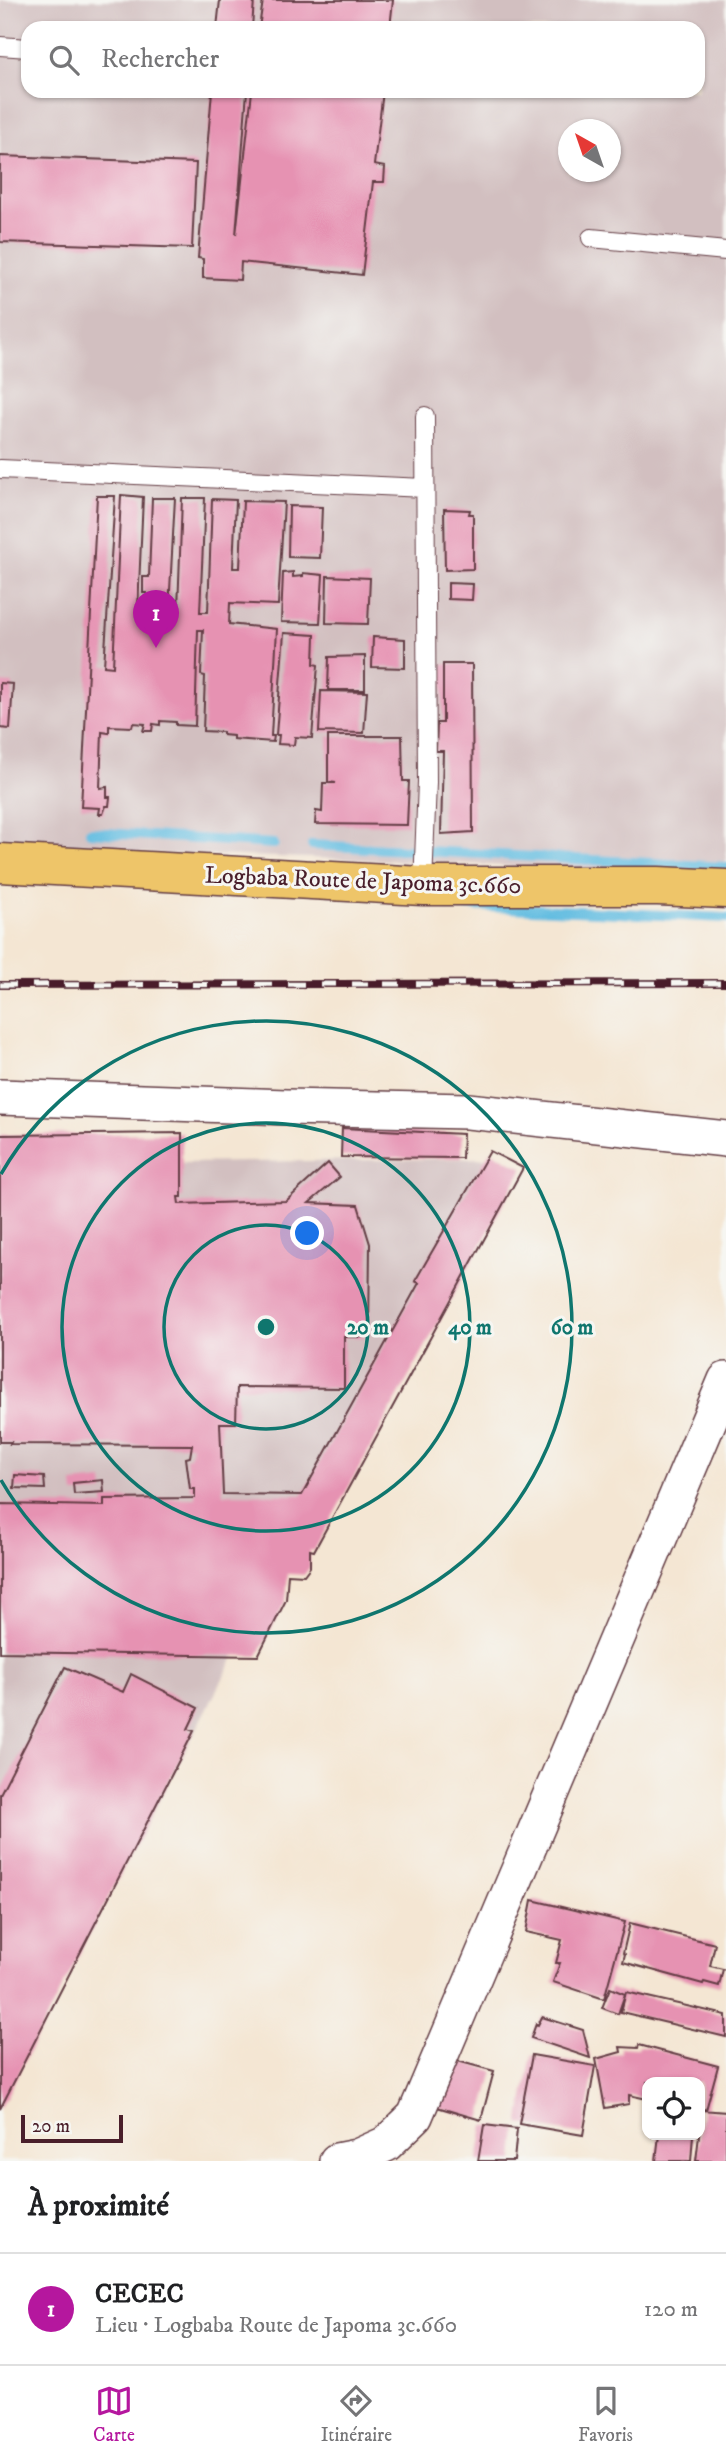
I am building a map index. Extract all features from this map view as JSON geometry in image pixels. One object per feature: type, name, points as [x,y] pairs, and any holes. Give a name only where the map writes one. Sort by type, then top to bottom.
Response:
[{"type":"main road","name":"Logbaba Route de Japoma 3c.660","points":[[0,863],[423,886],[658,886],[726,890]]},
{"type":"street","points":[[0,1097],[468,1111],[726,1139]]},
{"type":"street","points":[[337,2161],[357,2157],[386,2144],[415,2116],[726,1380]]},
{"type":"lane","points":[[0,46],[21,48]]},
{"type":"lane","points":[[591,238],[726,251]]},
{"type":"lane","points":[[423,886],[427,782],[425,416]]},
{"type":"lane","points":[[0,469],[425,488]]},
{"type":"shaded area","points":[[0,0],[726,0],[726,878],[414,861],[0,849]]},
{"type":"shaded area","points":[[495,1158],[0,2105],[0,1166]]},
{"type":"building","points":[[220,0],[254,0],[252,21],[218,21]]},
{"type":"building","points":[[263,0],[393,0],[391,21],[260,21]]},
{"type":"building","points":[[211,98],[246,98],[236,235],[251,98],[382,98],[374,165],[385,167],[384,182],[373,182],[362,275],[241,262],[240,280],[203,278],[203,259],[198,258]]},
{"type":"building","points":[[0,156],[196,163],[192,248],[0,242]]},
{"type":"building","points":[[121,495],[143,497],[138,609],[147,609],[143,577],[149,577],[152,498],[175,498],[169,609],[178,610],[182,498],[205,498],[200,612],[208,612],[212,499],[236,500],[233,568],[240,568],[243,501],[284,502],[278,605],[230,603],[229,624],[277,629],[271,736],[274,736],[273,742],[233,739],[233,736],[223,735],[223,732],[203,731],[203,630],[198,630],[195,726],[160,721],[160,725],[153,724],[152,731],[143,731],[145,724],[133,723],[132,727],[109,726],[109,733],[102,732],[100,788],[107,787],[107,797],[110,797],[109,806],[106,806],[103,814],[99,814],[100,808],[81,807],[97,496],[115,496],[104,666],[113,667]]},
{"type":"building","points":[[289,506],[322,507],[320,558],[288,557]]},
{"type":"building","points":[[444,509],[470,510],[469,514],[473,514],[473,569],[445,570]]},
{"type":"building","points":[[293,572],[293,577],[303,576],[303,573],[323,575],[320,623],[281,622],[283,573]]},
{"type":"building","points":[[327,576],[370,578],[368,624],[326,623]]},
{"type":"building","points":[[448,583],[473,584],[472,600],[448,599]]},
{"type":"building","points":[[284,633],[315,635],[314,664],[318,665],[312,738],[295,737],[294,745],[278,744],[279,735],[276,735]]},
{"type":"building","points":[[373,637],[405,639],[405,668],[372,667]]},
{"type":"building","points":[[365,656],[365,690],[328,690],[329,657]]},
{"type":"building","points":[[443,664],[472,664],[473,832],[441,834],[443,751],[436,751],[437,723],[443,723]]},
{"type":"building","points":[[0,683],[13,684],[10,729],[0,728]]},
{"type":"building","points":[[321,691],[367,692],[364,733],[319,732]]},
{"type":"building","points":[[328,736],[402,736],[403,781],[409,781],[407,825],[315,824],[316,811],[322,812],[323,783],[336,783],[328,782]]},
{"type":"building","points":[[342,1128],[463,1134],[462,1158],[341,1157]]},
{"type":"building","points":[[182,1133],[182,1197],[178,1197],[179,1204],[286,1201],[328,1163],[340,1177],[309,1203],[358,1205],[370,1244],[369,1334],[364,1334],[364,1337],[344,1337],[344,1388],[237,1387],[236,1423],[220,1423],[223,1494],[302,1495],[419,1283],[415,1281],[490,1151],[523,1168],[314,1551],[310,1550],[310,1567],[304,1575],[288,1574],[286,1600],[258,1656],[0,1652],[0,1504],[104,1506],[104,1499],[195,1498],[195,1489],[190,1489],[186,1458],[190,1457],[192,1445],[0,1442],[0,1135]]},
{"type":"building","points":[[15,1475],[44,1477],[45,1489],[14,1488]]},
{"type":"building","points":[[103,1480],[104,1492],[74,1494],[73,1483]]},
{"type":"building","points":[[65,1667],[123,1692],[131,1674],[198,1708],[188,1729],[194,1731],[0,2109],[0,1794]]},
{"type":"building","points":[[532,1900],[625,1922],[604,1999],[553,1982],[560,1963],[556,1963],[562,1940],[526,1932]]},
{"type":"building","points":[[630,1923],[715,1944],[710,1966],[723,1969],[719,1986],[623,1962]]},
{"type":"building","points":[[610,1988],[625,1994],[618,2014],[602,2008]]},
{"type":"building","points":[[626,1992],[726,2015],[726,2037],[621,2012]]},
{"type":"building","points":[[542,2017],[583,2030],[590,2058],[531,2038]]},
{"type":"building","points":[[639,2045],[718,2066],[706,2110],[705,2077],[642,2077],[642,2098],[629,2095],[629,2104],[605,2108],[596,2059],[621,2052],[620,2047],[638,2048]]},
{"type":"building","points":[[532,2055],[595,2066],[583,2135],[519,2124]]},
{"type":"building","points":[[450,2059],[494,2071],[481,2120],[437,2107]]},
{"type":"building","points":[[705,2110],[726,2112],[726,2161],[696,2161],[698,2140],[705,2140]]},
{"type":"building","points":[[484,2125],[517,2129],[514,2161],[478,2161]]},
{"type":"building","points":[[658,2140],[693,2140],[691,2161],[656,2161]]},
{"type":"waterway","points":[[90,832],[274,844]]},
{"type":"waterway","points":[[312,845],[726,867]]},
{"type":"waterway","points":[[449,905],[726,918]]},
{"type":"railway","points":[[0,985],[726,983]]},
{"type":"place","name":"CECEC","points":[[156,648]]}]
